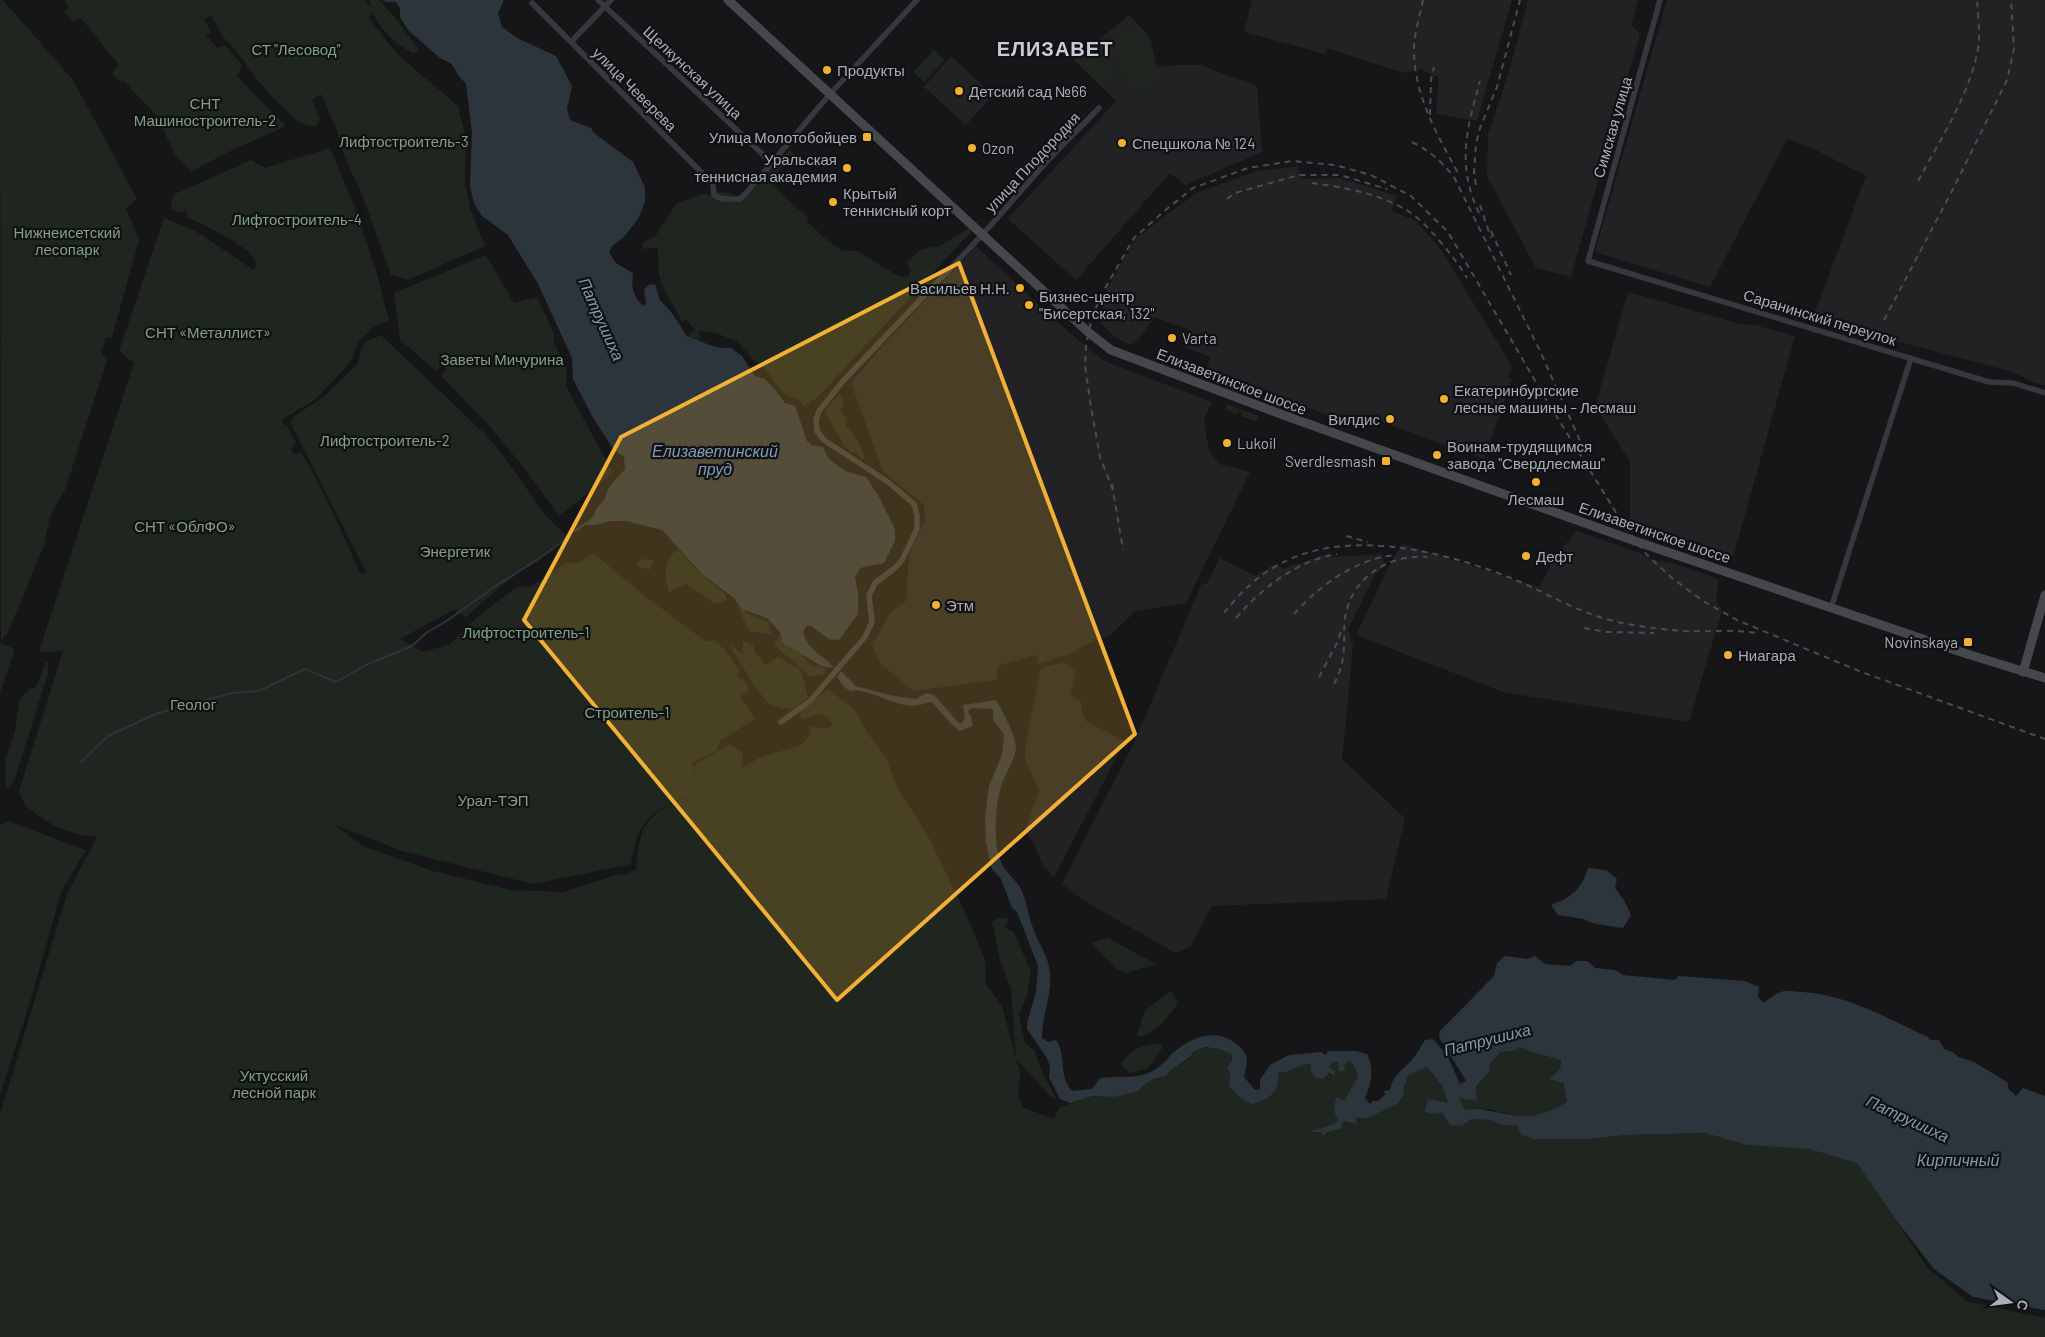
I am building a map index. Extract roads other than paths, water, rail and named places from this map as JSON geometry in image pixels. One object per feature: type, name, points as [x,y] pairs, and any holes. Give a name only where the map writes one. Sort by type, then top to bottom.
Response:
[{"type":"main road","name":"Елизаветинское шоссе","points":[[728,0],[1088,332],[1111,350],[1286,416],[1636,541],[1702,562],[1831,608],[2045,678]]},
{"type":"main road","points":[[2023,672],[2045,595]]},
{"type":"street","name":"Щелкунская улица","points":[[598,0],[771,162]]},
{"type":"street","points":[[570,42],[611,0]]},
{"type":"street","points":[[771,162],[830,94],[917,0]]},
{"type":"street","name":"Симская улица","points":[[1588,261],[1660,0]]},
{"type":"street","name":"улица Чеверева","points":[[532,3],[713,184],[714,195],[723,199],[740,198],[771,162]]},
{"type":"street","name":"улица Плодородия","points":[[781,722],[810,701],[866,637],[872,622],[869,596],[875,583],[895,568],[902,560],[916,529],[917,515],[914,504],[888,482],[824,440],[817,430],[816,420],[819,411],[843,381],[983,234],[1049,159],[1099,108]]},
{"type":"street","name":"Саранинский переулок","points":[[1588,261],[1989,382],[2013,383],[2045,392]]},
{"type":"street","points":[[1831,608],[1911,358]]},
{"type":"water","name":"Елизаветинский пруд","points":[[382,0],[504,0],[498,13],[502,27],[517,38],[556,56],[572,86],[567,109],[570,120],[591,128],[594,133],[633,162],[645,187],[645,202],[638,219],[624,237],[612,246],[609,252],[616,263],[633,273],[632,283],[637,299],[643,306],[646,304],[644,290],[648,285],[655,284],[660,300],[671,312],[687,336],[713,346],[731,348],[742,356],[755,376],[765,379],[785,403],[795,406],[807,441],[811,445],[823,447],[828,458],[845,471],[866,477],[878,495],[895,529],[895,541],[884,563],[860,568],[855,577],[858,594],[858,614],[839,640],[829,639],[811,626],[806,626],[803,633],[809,645],[834,668],[821,666],[782,642],[780,632],[767,618],[742,609],[734,598],[703,575],[662,530],[626,521],[582,525],[593,518],[596,509],[604,500],[609,487],[625,469],[624,457],[613,449],[592,416],[573,379],[572,358],[538,284],[508,235],[482,216],[474,203],[470,186],[472,133],[466,84],[452,64],[440,58],[408,30],[400,17],[400,8],[396,2]]},
{"type":"water","name":"Кирпичный","points":[[841,671],[856,686],[889,695],[916,699],[926,693],[934,695],[961,724],[965,719],[963,705],[996,700],[999,704],[1011,730],[1016,748],[999,795],[996,823],[997,851],[1000,861],[1021,889],[1031,923],[1048,962],[1050,984],[1042,1038],[1048,1042],[1056,1040],[1061,1052],[1065,1079],[1072,1091],[1092,1089],[1100,1078],[1131,1077],[1149,1073],[1188,1042],[1201,1037],[1215,1035],[1222,1036],[1235,1043],[1243,1051],[1247,1058],[1244,1077],[1255,1090],[1260,1089],[1260,1080],[1270,1065],[1289,1055],[1321,1052],[1326,1055],[1328,1051],[1356,1051],[1367,1054],[1371,1065],[1369,1087],[1365,1098],[1370,1104],[1373,1101],[1378,1101],[1386,1094],[1383,1091],[1390,1090],[1394,1078],[1413,1059],[1425,1040],[1433,1039],[1448,1057],[1460,1084],[1466,1081],[1439,1037],[1440,1031],[1494,976],[1497,963],[1505,956],[1527,959],[1535,956],[1545,964],[1570,966],[1577,961],[1588,961],[1595,968],[1615,970],[1623,975],[1675,980],[1678,976],[1745,981],[1759,987],[1758,997],[1764,1003],[1776,994],[1784,991],[1820,994],[1852,1003],[1928,1037],[1930,1040],[1939,1040],[1944,1049],[1953,1052],[1958,1057],[1974,1062],[2007,1082],[2009,1090],[2016,1096],[2023,1088],[2045,1096],[2045,1310],[1973,1297],[1934,1269],[1896,1220],[1857,1163],[1809,1149],[1747,1145],[1705,1133],[1627,1135],[1588,1139],[1532,1139],[1522,1135],[1516,1125],[1501,1125],[1491,1120],[1471,1119],[1462,1126],[1450,1125],[1442,1112],[1435,1114],[1425,1112],[1428,1099],[1448,1103],[1443,1087],[1427,1067],[1408,1076],[1403,1091],[1405,1094],[1396,1105],[1365,1119],[1356,1117],[1357,1124],[1343,1121],[1341,1129],[1327,1132],[1322,1137],[1322,1132],[1309,1132],[1334,1124],[1338,1120],[1334,1108],[1337,1097],[1344,1101],[1358,1076],[1354,1066],[1349,1061],[1345,1064],[1344,1071],[1339,1071],[1338,1062],[1333,1062],[1329,1067],[1335,1071],[1335,1076],[1329,1073],[1324,1079],[1316,1078],[1310,1070],[1312,1068],[1310,1064],[1302,1065],[1285,1073],[1282,1071],[1278,1074],[1277,1086],[1272,1094],[1252,1104],[1238,1096],[1229,1086],[1230,1072],[1227,1069],[1232,1059],[1231,1054],[1219,1049],[1206,1047],[1194,1051],[1190,1057],[1168,1072],[1167,1076],[1153,1079],[1138,1091],[1114,1097],[1093,1096],[1070,1103],[1060,1099],[1049,1077],[1050,1067],[1047,1058],[1027,1029],[1036,992],[1038,966],[1017,912],[1012,908],[1001,879],[992,869],[986,843],[985,818],[989,786],[1002,755],[1004,734],[993,720],[993,709],[971,708],[968,712],[973,726],[960,731],[951,724],[932,702],[912,706],[861,691],[853,690],[852,692],[844,687],[837,677]],"holes":[[[1521,1047],[1528,1051],[1561,1060],[1560,1069],[1549,1079],[1563,1083],[1567,1102],[1533,1116],[1517,1116],[1477,1109],[1465,1110],[1459,1098],[1477,1101],[1476,1086],[1489,1072],[1490,1064],[1501,1052],[1513,1051]]]},
{"type":"water","points":[[1588,868],[1606,870],[1617,879],[1615,888],[1624,900],[1631,915],[1623,928],[1558,915],[1551,905],[1575,892],[1586,875]]},
{"type":"waterway","points":[[575,531],[595,517]]},
{"type":"waterway","points":[[81,762],[108,736],[158,713],[232,693],[259,691],[305,669],[336,682],[366,665],[412,646],[426,633],[540,558],[568,537]]},
{"type":"railway","points":[[1423,0],[1414,43],[1418,83],[1428,114],[1459,175]]},
{"type":"railway","points":[[1476,185],[1474,173],[1476,144],[1480,128],[1497,87],[1520,0]]},
{"type":"railway","points":[[1918,181],[1967,87],[1979,41],[1977,0]]},
{"type":"railway","points":[[1884,320],[1953,189],[2007,80],[2014,49],[2011,0]]},
{"type":"railway","points":[[1430,115],[1431,80],[1434,67]]},
{"type":"railway","points":[[1479,213],[1468,178],[1466,147],[1471,115],[1480,81]]},
{"type":"railway","points":[[1412,142],[1435,157],[1454,177],[1540,351],[1581,443]]},
{"type":"railway","points":[[1113,490],[1100,457],[1085,366],[1086,346],[1091,321],[1100,297],[1134,238],[1193,188],[1248,168],[1292,161],[1335,165],[1371,175],[1411,196],[1448,232],[1544,396],[1625,527],[1647,555],[1672,578],[1703,601],[1737,620],[1859,671],[2045,739]]},
{"type":"railway","points":[[1227,199],[1235,193],[1299,175],[1340,175],[1387,189]]},
{"type":"railway","points":[[1312,183],[1349,189],[1374,196],[1408,211],[1424,224],[1440,242],[1467,278]]},
{"type":"railway","points":[[1480,205],[1491,238]]},
{"type":"railway","points":[[1491,231],[1511,275]]},
{"type":"railway","points":[[1112,484],[1123,550]]},
{"type":"railway","points":[[1346,536],[1368,542]]},
{"type":"railway","points":[[1224,613],[1259,577],[1293,558],[1324,549],[1356,545],[1389,546],[1423,551],[1487,569],[1516,580],[1583,611],[1615,621],[1674,630],[1756,633]]},
{"type":"railway","points":[[1236,618],[1257,596],[1281,577],[1308,563],[1337,554]]},
{"type":"railway","points":[[1294,614],[1327,583],[1353,567],[1381,557],[1396,555]]},
{"type":"railway","points":[[1334,684],[1343,659],[1345,617],[1350,600],[1357,588],[1365,578],[1387,564],[1400,559],[1427,557]]},
{"type":"railway","points":[[1584,628],[1607,632],[1654,633]]},
{"type":"railway","points":[[1319,677],[1337,643],[1342,629]]},
{"type":"place","name":"Продукты","points":[[827,70]]},
{"type":"place","name":"Детский сад №66","points":[[959,91]]},
{"type":"place","name":"Улица Молотобойцев","points":[[867,137]]},
{"type":"place","name":"Спецшкола № 124","points":[[1122,143]]},
{"type":"place","name":"Ozon","points":[[972,148]]},
{"type":"place","name":"Уральская теннисная академия","points":[[847,168]]},
{"type":"place","name":"Крытый теннисный корт","points":[[833,202]]},
{"type":"place","name":"Васильев Н.Н.","points":[[1020,288]]},
{"type":"place","name":"Бизнес-центр \"Бисертская, 132\"","points":[[1029,305]]},
{"type":"place","name":"Varta","points":[[1172,338]]},
{"type":"place","name":"Екатеринбургские лесные машины – Лесмаш","points":[[1444,399]]},
{"type":"place","name":"Вилдис","points":[[1390,419]]},
{"type":"place","name":"Lukoil","points":[[1227,443]]},
{"type":"place","name":"Воинам-трудящимся завода \"Свердлесмаш\"","points":[[1437,455]]},
{"type":"place","name":"Sverdlesmash","points":[[1386,461]]},
{"type":"place","name":"Лесмаш","points":[[1536,482]]},
{"type":"place","name":"Дефт","points":[[1526,556]]},
{"type":"place","name":"Этм","points":[[936,605]]},
{"type":"place","name":"Novinskaya","points":[[1968,642]]},
{"type":"place","name":"Ниагара","points":[[1728,655]]},
{"type":"district","name":"ЕЛИЗАВЕТ","points":[[1055,48]]},
{"type":"park label","name":"СТ \"Лесовод\"","points":[[296,49]]},
{"type":"park label","name":"СНТ Машиностроитель-2","points":[[205,112]]},
{"type":"park label","name":"Лифтостроитель-3","points":[[404,141]]},
{"type":"park label","name":"Лифтостроитель-4","points":[[297,219]]},
{"type":"park label","name":"Нижнеисетский лесопарк","points":[[67,240]]},
{"type":"park label","name":"СНТ «Металлист»","points":[[208,332]]},
{"type":"park label","name":"Заветы Мичурина","points":[[502,359]]},
{"type":"park label","name":"Лифтостроитель-2","points":[[385,440]]},
{"type":"park label","name":"СНТ «ОблФО»","points":[[185,526]]},
{"type":"park label","name":"Энергетик","points":[[455,551]]},
{"type":"park label","name":"Лифтостроитель-1","points":[[526,632]]},
{"type":"park label","name":"Геолог","points":[[193,704]]},
{"type":"park label","name":"Строитель-1","points":[[627,712]]},
{"type":"park label","name":"Урал-ТЭП","points":[[493,800]]},
{"type":"park label","name":"Уктусский лесной парк","points":[[274,1084]]},
{"type":"water label","name":"Патрушиха","points":[[602,319]]},
{"type":"water label","name":"Патрушиха","points":[[1487,1039]]},
{"type":"water label","name":"Патрушиха","points":[[1908,1118]]}]
